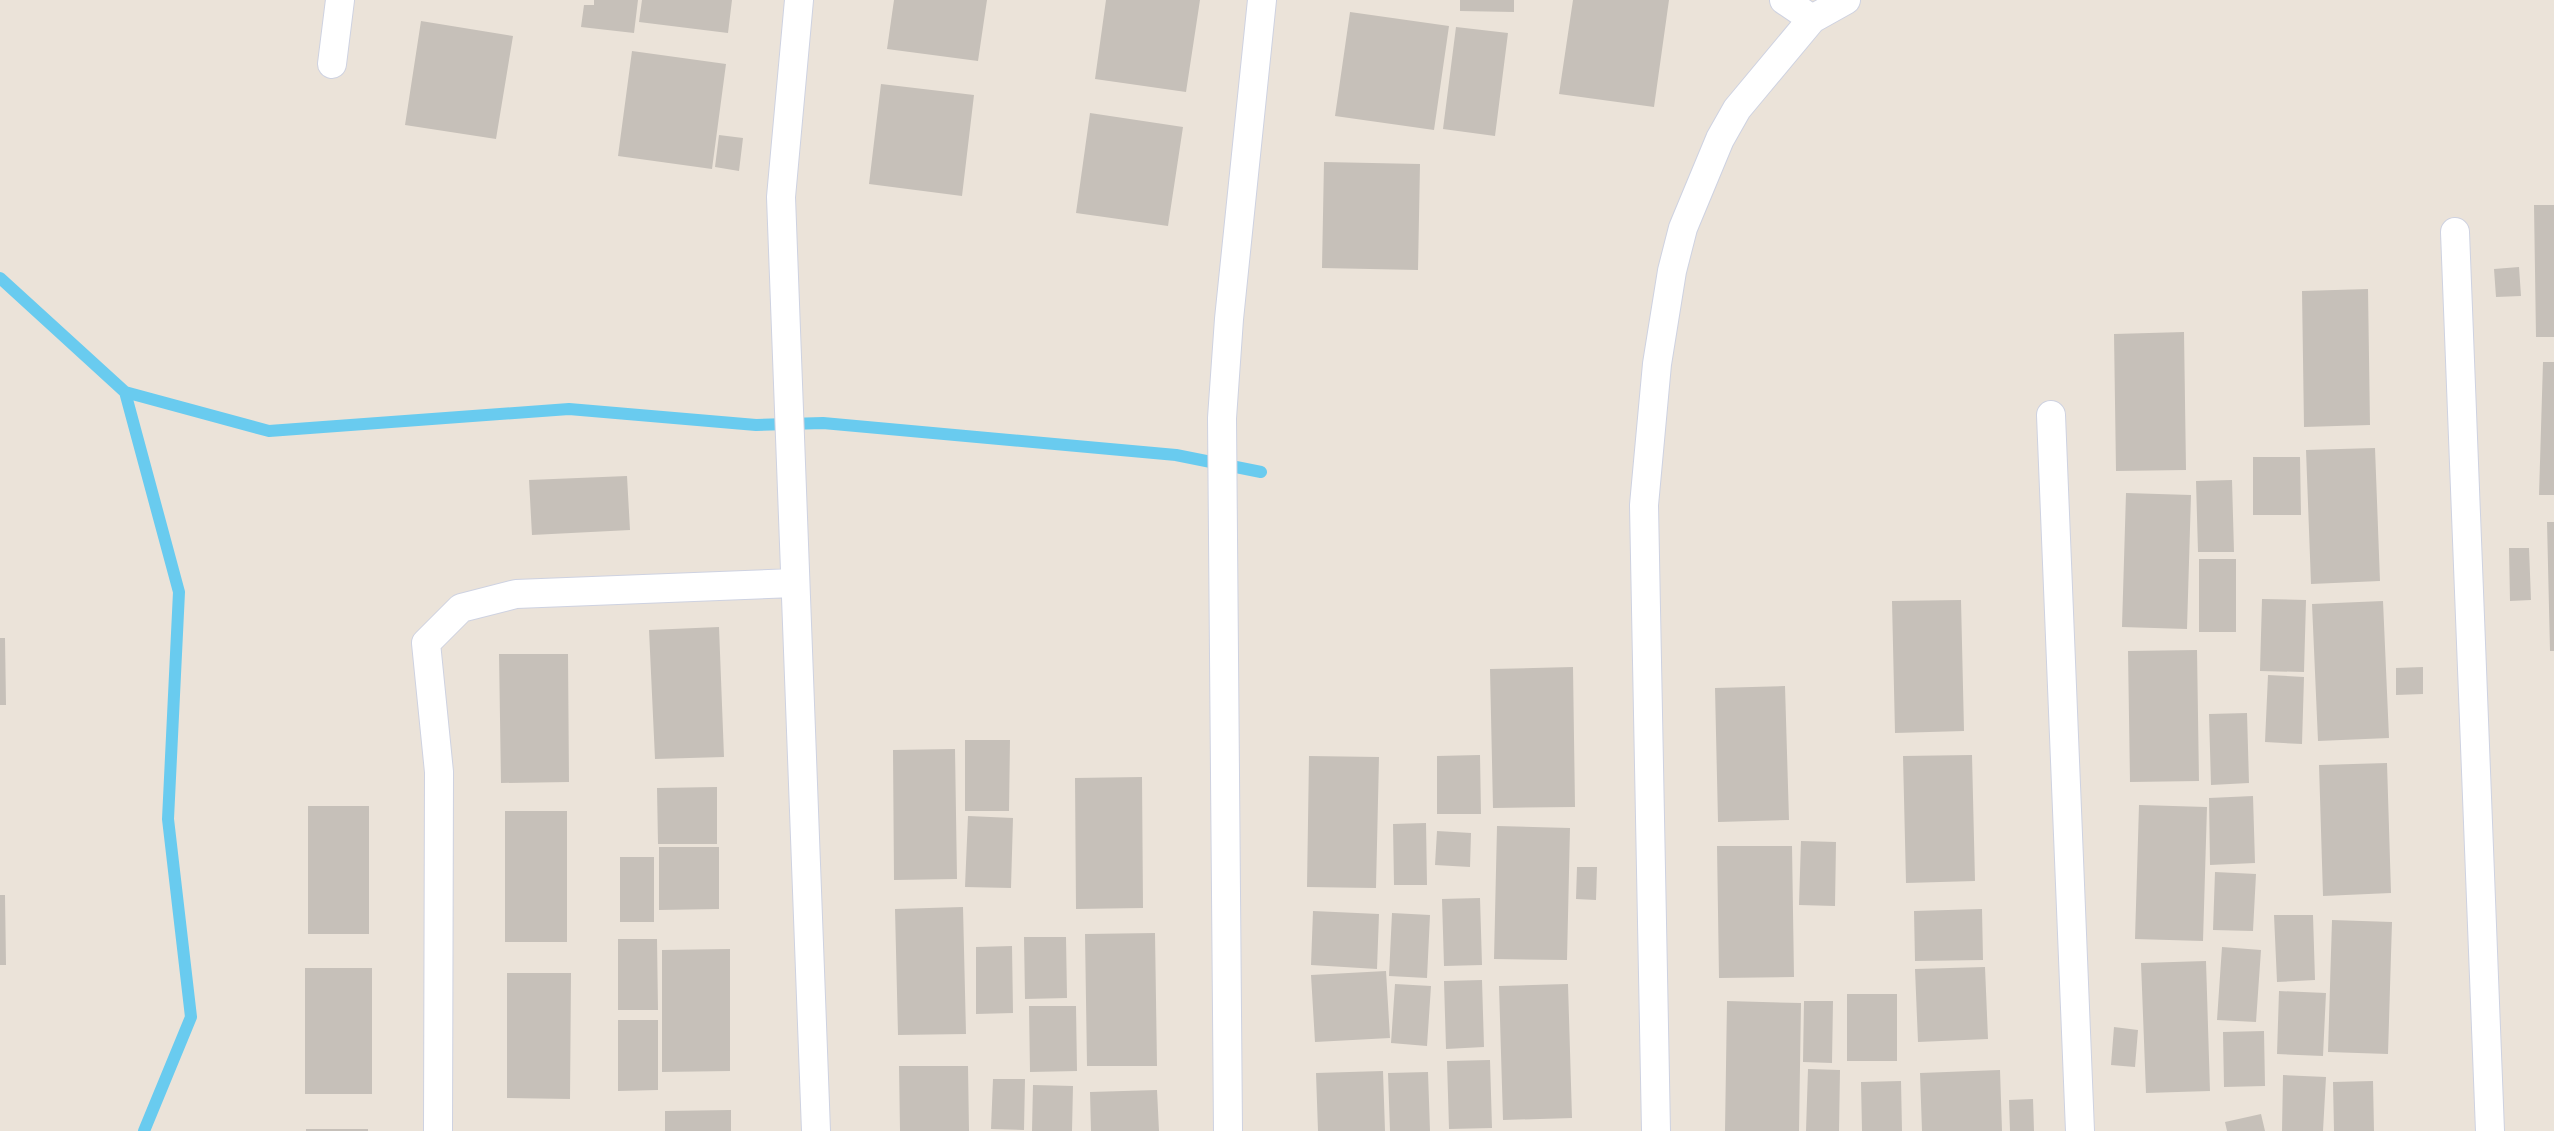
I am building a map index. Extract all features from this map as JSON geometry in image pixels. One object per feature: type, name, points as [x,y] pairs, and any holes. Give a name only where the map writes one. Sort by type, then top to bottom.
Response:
[{"type":"street","points":[[332,64],[340,0]]},
{"type":"street","points":[[799,0],[781,197],[816,1131]]},
{"type":"street","points":[[1228,1131],[1222,418],[1229,319],[1262,0]]},
{"type":"street","points":[[1784,0],[1812,19]]},
{"type":"street","points":[[1656,1131],[1644,504],[1657,364],[1672,271],[1682,228],[1720,139],[1737,109],[1812,19],[1846,0]]},
{"type":"street","points":[[2455,232],[2490,1131]]},
{"type":"street","points":[[2051,415],[2080,1131]]},
{"type":"street","points":[[438,1131],[439,772],[426,643],[461,608],[516,594],[794,583]]},
{"type":"building","points":[[594,0],[638,0],[634,33],[581,27],[584,5],[594,5]]},
{"type":"building","points":[[642,0],[732,0],[728,33],[639,22]]},
{"type":"building","points":[[894,0],[987,0],[978,61],[887,49]]},
{"type":"building","points":[[1106,0],[1200,0],[1186,92],[1095,79]]},
{"type":"building","points":[[1460,0],[1514,0],[1514,12],[1460,11]]},
{"type":"building","points":[[1573,0],[1669,0],[1654,107],[1559,94]]},
{"type":"building","points":[[1350,12],[1449,26],[1434,130],[1335,116]]},
{"type":"building","points":[[421,21],[513,36],[496,139],[405,125]]},
{"type":"building","points":[[1456,27],[1508,33],[1495,136],[1443,129]]},
{"type":"building","points":[[632,51],[726,64],[712,169],[618,156]]},
{"type":"building","points":[[881,84],[974,95],[962,196],[869,184]]},
{"type":"building","points":[[1090,113],[1183,127],[1168,226],[1076,213]]},
{"type":"building","points":[[719,135],[743,138],[739,171],[715,167]]},
{"type":"building","points":[[1324,162],[1420,164],[1418,270],[1322,268]]},
{"type":"building","points":[[2534,205],[2554,205],[2554,337],[2536,337]]},
{"type":"building","points":[[2519,267],[2521,296],[2496,297],[2494,269]]},
{"type":"building","points":[[2368,289],[2370,425],[2304,427],[2302,291]]},
{"type":"building","points":[[2184,332],[2186,470],[2116,471],[2114,334]]},
{"type":"building","points":[[2543,362],[2554,362],[2554,495],[2539,495]]},
{"type":"building","points":[[2375,448],[2380,581],[2311,584],[2306,450]]},
{"type":"building","points":[[2253,457],[2300,457],[2301,515],[2253,515]]},
{"type":"building","points":[[627,476],[630,530],[532,535],[529,480]]},
{"type":"building","points":[[2232,480],[2234,552],[2198,552],[2196,481]]},
{"type":"building","points":[[2126,493],[2191,495],[2187,629],[2122,627]]},
{"type":"building","points":[[2547,522],[2554,522],[2554,651],[2550,651]]},
{"type":"building","points":[[2509,548],[2529,548],[2531,600],[2510,601]]},
{"type":"building","points":[[2199,559],[2236,559],[2236,632],[2199,632]]},
{"type":"building","points":[[2262,599],[2306,600],[2304,672],[2260,671]]},
{"type":"building","points":[[1961,600],[1964,731],[1895,733],[1892,601]]},
{"type":"building","points":[[2383,601],[2389,738],[2318,741],[2312,604]]},
{"type":"building","points":[[719,627],[724,757],[655,759],[649,630]]},
{"type":"building","points":[[0,638],[5,638],[6,705],[0,705]]},
{"type":"building","points":[[2197,650],[2199,781],[2130,782],[2128,651]]},
{"type":"building","points":[[499,654],[568,654],[569,782],[501,783]]},
{"type":"building","points":[[1573,667],[1575,807],[1493,808],[1490,669]]},
{"type":"building","points":[[2423,667],[2423,694],[2396,695],[2396,668]]},
{"type":"building","points":[[2268,675],[2304,677],[2302,744],[2265,742]]},
{"type":"building","points":[[1785,686],[1789,820],[1718,822],[1715,688]]},
{"type":"building","points":[[2247,713],[2249,783],[2211,785],[2209,714]]},
{"type":"building","points":[[965,740],[1010,740],[1009,811],[965,811]]},
{"type":"building","points":[[955,749],[957,879],[894,880],[893,750]]},
{"type":"building","points":[[1480,755],[1481,814],[1437,814],[1437,756]]},
{"type":"building","points":[[1972,755],[1975,881],[1906,883],[1903,756]]},
{"type":"building","points":[[1309,756],[1379,757],[1376,888],[1307,887]]},
{"type":"building","points":[[2387,763],[2391,893],[2323,896],[2319,765]]},
{"type":"building","points":[[1142,777],[1143,908],[1076,909],[1075,778]]},
{"type":"building","points":[[717,787],[717,844],[658,844],[657,788]]},
{"type":"building","points":[[2253,796],[2255,863],[2210,865],[2209,798]]},
{"type":"building","points":[[2139,805],[2207,807],[2203,941],[2135,939]]},
{"type":"building","points":[[308,806],[369,806],[369,934],[308,934]]},
{"type":"building","points":[[505,811],[567,811],[567,942],[505,942]]},
{"type":"building","points":[[968,816],[1013,818],[1011,888],[965,887]]},
{"type":"building","points":[[1426,823],[1427,885],[1394,885],[1393,824]]},
{"type":"building","points":[[1497,826],[1570,828],[1567,960],[1494,959]]},
{"type":"building","points":[[1437,831],[1471,833],[1470,867],[1435,865]]},
{"type":"building","points":[[1801,841],[1836,842],[1835,906],[1799,905]]},
{"type":"building","points":[[1717,846],[1792,846],[1794,977],[1719,978]]},
{"type":"building","points":[[659,847],[719,847],[719,909],[659,910]]},
{"type":"building","points":[[620,857],[654,857],[654,922],[620,922]]},
{"type":"building","points":[[1577,867],[1597,867],[1596,900],[1576,899]]},
{"type":"building","points":[[2215,872],[2256,874],[2253,931],[2213,930]]},
{"type":"building","points":[[0,895],[5,895],[6,965],[0,965]]},
{"type":"building","points":[[1480,898],[1482,965],[1444,966],[1442,899]]},
{"type":"building","points":[[963,907],[966,1034],[898,1035],[895,909]]},
{"type":"building","points":[[1982,909],[1983,960],[1915,961],[1914,911]]},
{"type":"building","points":[[1313,911],[1379,914],[1377,969],[1311,965]]},
{"type":"building","points":[[1392,913],[1430,915],[1427,978],[1389,976]]},
{"type":"building","points":[[2274,915],[2313,915],[2315,980],[2277,982]]},
{"type":"building","points":[[2332,920],[2392,922],[2388,1054],[2328,1052]]},
{"type":"building","points":[[1155,933],[1157,1066],[1087,1066],[1085,934]]},
{"type":"building","points":[[1024,937],[1066,937],[1067,998],[1025,999]]},
{"type":"building","points":[[618,939],[657,939],[658,1010],[618,1010]]},
{"type":"building","points":[[1012,946],[1013,1013],[976,1014],[976,947]]},
{"type":"building","points":[[2222,947],[2261,950],[2256,1022],[2217,1020]]},
{"type":"building","points":[[730,949],[730,1071],[662,1072],[662,950]]},
{"type":"building","points":[[2206,961],[2210,1091],[2146,1093],[2141,963]]},
{"type":"building","points":[[1985,967],[1988,1039],[1918,1042],[1915,969]]},
{"type":"building","points":[[305,968],[372,968],[372,1094],[305,1094]]},
{"type":"building","points":[[1386,971],[1390,1038],[1315,1042],[1311,975]]},
{"type":"building","points":[[507,973],[571,973],[570,1099],[507,1098]]},
{"type":"building","points":[[1482,980],[1484,1047],[1446,1049],[1444,981]]},
{"type":"building","points":[[1395,984],[1431,986],[1427,1046],[1391,1043]]},
{"type":"building","points":[[1568,984],[1572,1118],[1503,1120],[1499,986]]},
{"type":"building","points":[[2279,991],[2326,993],[2323,1056],[2277,1054]]},
{"type":"building","points":[[1847,994],[1897,994],[1897,1061],[1847,1061]]},
{"type":"building","points":[[1727,1001],[1801,1003],[1799,1131],[1725,1131]]},
{"type":"building","points":[[1804,1001],[1833,1001],[1832,1063],[1803,1062]]},
{"type":"building","points":[[1029,1006],[1076,1006],[1077,1071],[1030,1072]]},
{"type":"building","points":[[618,1020],[658,1020],[658,1090],[618,1091]]},
{"type":"building","points":[[2114,1027],[2138,1030],[2135,1067],[2111,1065]]},
{"type":"building","points":[[2264,1031],[2265,1086],[2224,1087],[2223,1032]]},
{"type":"building","points":[[1490,1060],[1492,1128],[1449,1129],[1447,1061]]},
{"type":"building","points":[[899,1066],[968,1066],[969,1131],[900,1131]]},
{"type":"building","points":[[1808,1069],[1840,1070],[1839,1131],[1806,1131]]},
{"type":"building","points":[[2000,1070],[2002,1131],[1922,1131],[1920,1073]]},
{"type":"building","points":[[1383,1071],[1385,1131],[1318,1131],[1316,1073]]},
{"type":"building","points":[[1428,1072],[1430,1131],[1390,1131],[1388,1073]]},
{"type":"building","points":[[2283,1075],[2326,1077],[2323,1131],[2282,1131]]},
{"type":"building","points":[[993,1079],[1025,1079],[1024,1130],[991,1129]]},
{"type":"building","points":[[1901,1081],[1902,1131],[1862,1131],[1861,1082]]},
{"type":"building","points":[[2373,1081],[2374,1131],[2334,1131],[2333,1082]]},
{"type":"building","points":[[1033,1085],[1073,1086],[1072,1131],[1032,1131]]},
{"type":"building","points":[[1157,1090],[1159,1131],[1091,1131],[1090,1092]]},
{"type":"building","points":[[2033,1099],[2034,1131],[2010,1131],[2009,1100]]},
{"type":"building","points":[[731,1110],[731,1131],[665,1131],[665,1111]]},
{"type":"building","points":[[2261,1114],[2265,1131],[2227,1131],[2225,1122]]},
{"type":"building","points":[[306,1129],[368,1129],[368,1131],[306,1131]]},
{"type":"waterway","points":[[0,278],[125,392],[269,431],[569,409],[756,425],[823,423],[1176,455],[1261,472]]},
{"type":"waterway","points":[[125,392],[179,592],[168,819],[191,1017],[144,1131]]}]
